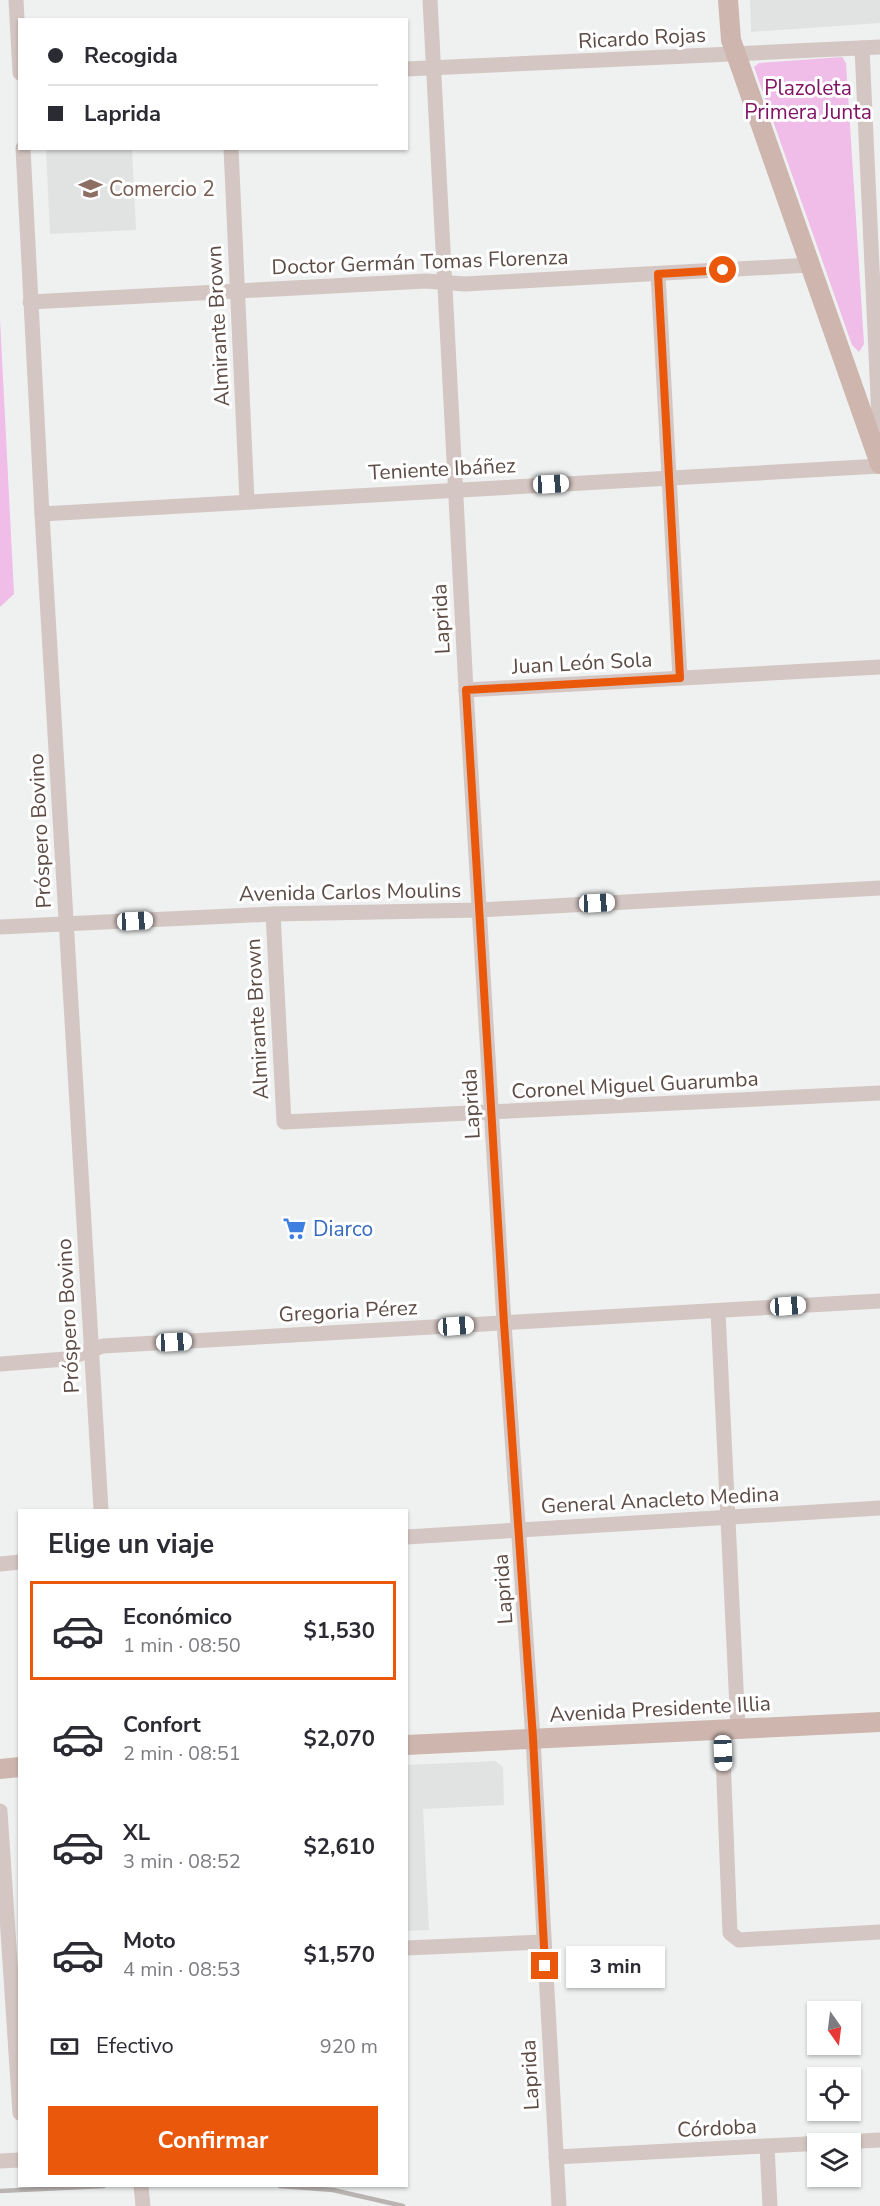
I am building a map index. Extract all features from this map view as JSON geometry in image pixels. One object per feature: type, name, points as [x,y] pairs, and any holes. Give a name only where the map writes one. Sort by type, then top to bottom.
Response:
[{"type":"main road","points":[[728,0],[731,39],[880,465]]},
{"type":"main road","name":"Avenida Presidente Illia","points":[[408,1745],[880,1722]]},
{"type":"main road","points":[[0,1769],[18,1767]]},
{"type":"street","points":[[15,0],[18,44]]},
{"type":"street","name":"Laprida","points":[[430,0],[466,690],[504,1323],[533,1738],[559,2206]]},
{"type":"street","name":"Ricardo Rojas","points":[[408,69],[880,47]]},
{"type":"street","points":[[862,48],[878,327],[880,441]]},
{"type":"street","name":"Próspero Bovino","points":[[23,150],[42,514],[101,1509]]},
{"type":"street","name":"Almirante Brown","points":[[231,150],[247,501]]},
{"type":"street","name":"Doctor Germán Tomas Florenza","points":[[30,302],[237,290],[445,282],[465,284],[810,265]]},
{"type":"street","points":[[658,274],[680,678]]},
{"type":"street","name":"Teniente Ibáñez","points":[[42,514],[880,465]]},
{"type":"street","name":"Juan León Sola","points":[[466,690],[880,667]]},
{"type":"street","name":"Avenida Carlos Moulins","points":[[0,927],[273,914],[480,910],[880,888]]},
{"type":"street","name":"Almirante Brown","points":[[273,914],[284,1122]]},
{"type":"street","name":"Coronel Miguel Guarumba","points":[[284,1122],[493,1114],[880,1093]]},
{"type":"street","name":"Gregoria Pérez","points":[[0,1364],[66,1359],[104,1346],[880,1301]]},
{"type":"street","points":[[718,1311],[730,1517],[730,1933],[739,1941],[880,1932]]},
{"type":"street","name":"General Anacleto Medina","points":[[408,1537],[880,1508]]},
{"type":"street","points":[[0,1564],[18,1562]]},
{"type":"street","points":[[0,1810],[18,2083]]},
{"type":"street","points":[[408,1948],[543,1942]]},
{"type":"street","name":"Córdoba","points":[[556,2157],[880,2140]]},
{"type":"street","points":[[766,2146],[770,2206]]},
{"type":"street","points":[[0,2161],[18,2160]]},
{"type":"street","points":[[141,2187],[142,2206]]},
{"type":"shaded area","points":[[750,0],[880,0],[880,23],[751,32]]},
{"type":"shaded area","name":"Comercio 2","points":[[46,150],[132,150],[136,230],[50,234]]},
{"type":"shaded area","points":[[495,1761],[503,1767],[504,1805],[423,1809],[429,1930],[408,1931],[408,1765]]},
{"type":"green space","name":"Plazoleta Primera Junta","points":[[842,57],[846,63],[864,344],[859,352],[852,345],[754,67],[759,63]]},
{"type":"green space","points":[[0,319],[14,594],[0,607]]},
{"type":"railway","points":[[0,2191],[83,2187]]},
{"type":"railway","points":[[293,2187],[333,2190],[403,2206]]},
{"type":"place","name":"Comercio 2","points":[[91,189]]},
{"type":"place","name":"Diarco","points":[[295,1229]]},
{"type":"route","points":[[545,1966],[533,1738],[504,1323],[466,690],[680,678],[658,274],[723,270]]}]
